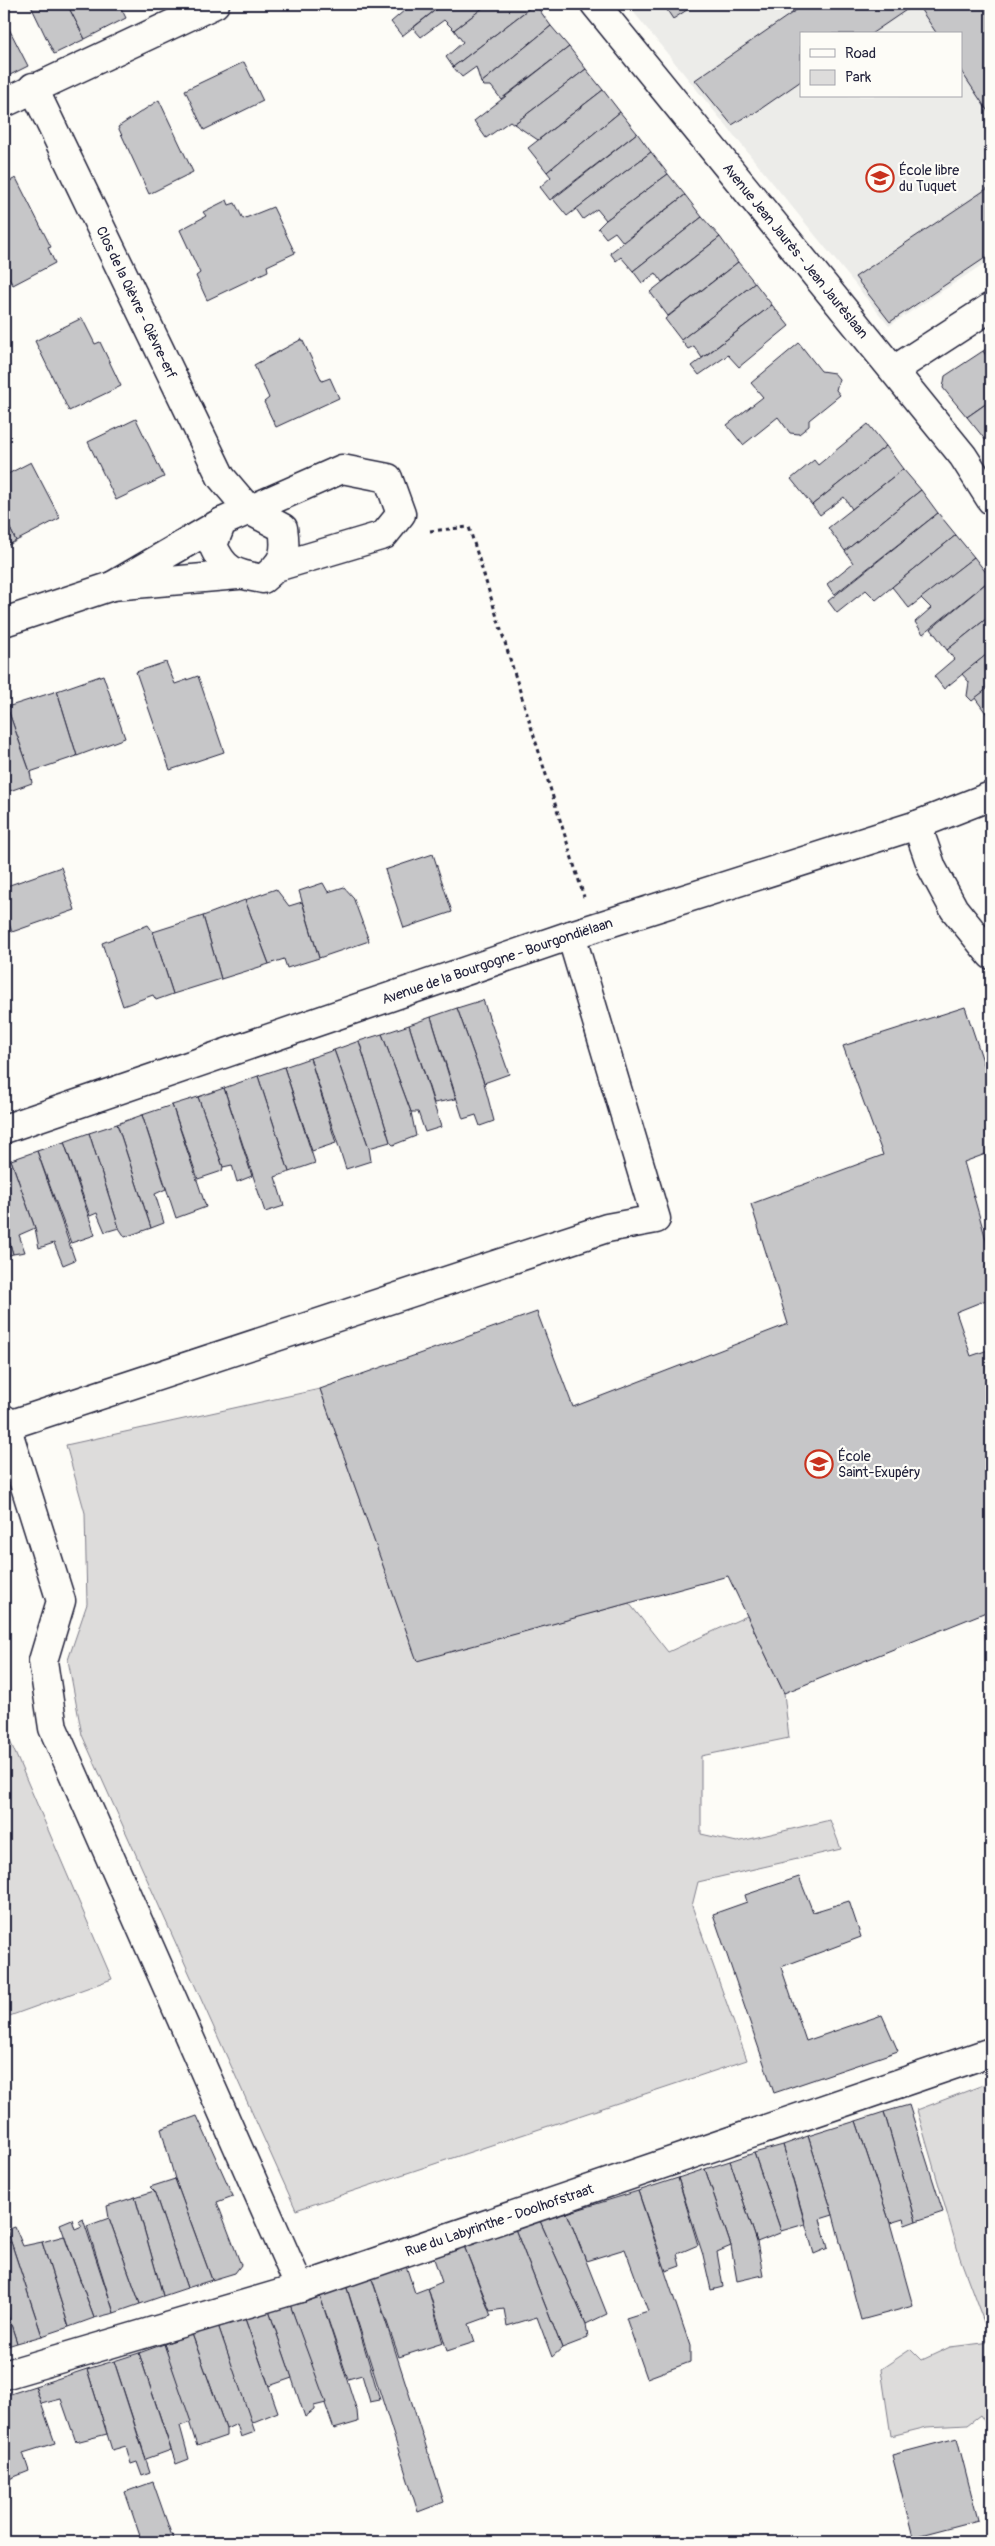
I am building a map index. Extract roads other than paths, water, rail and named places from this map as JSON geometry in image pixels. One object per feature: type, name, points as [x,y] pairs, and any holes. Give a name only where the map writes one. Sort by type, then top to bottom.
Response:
[{"type":"street","points":[[4,102],[215,4]]},
{"type":"street","name":"Avenue Jean Jaurès - Jean Jaurèslaan","points":[[595,4],[963,456],[991,500]]},
{"type":"street","name":"Clos de la Qièvre - Qièvre-erf","points":[[34,88],[221,477],[249,510],[283,528],[286,547],[280,566]]},
{"type":"street","points":[[894,370],[991,307]]},
{"type":"street","points":[[4,622],[112,586],[222,522],[342,469],[388,478],[401,514],[384,535],[280,566],[263,578],[238,575],[112,586]]},
{"type":"street","points":[[222,522],[213,545],[220,562],[238,575]]},
{"type":"street","name":"Avenue de la Bourgogne - Bourgondiëlaan","points":[[4,1129],[571,935],[917,825],[991,796]]},
{"type":"street","points":[[917,825],[932,868],[954,909],[991,955]]},
{"type":"street","points":[[300,2288],[53,1728],[43,1661],[61,1601],[5,1422],[607,1228],[656,1219],[571,935]]},
{"type":"street","name":"Rue du Labyrinthe - Doolhofstraat","points":[[4,2376],[300,2288],[991,2052]]},
{"type":"place","name":"École libre du Tuquet","points":[[880,178]]},
{"type":"place","name":"École Saint-Exupéry","points":[[819,1464]]}]
